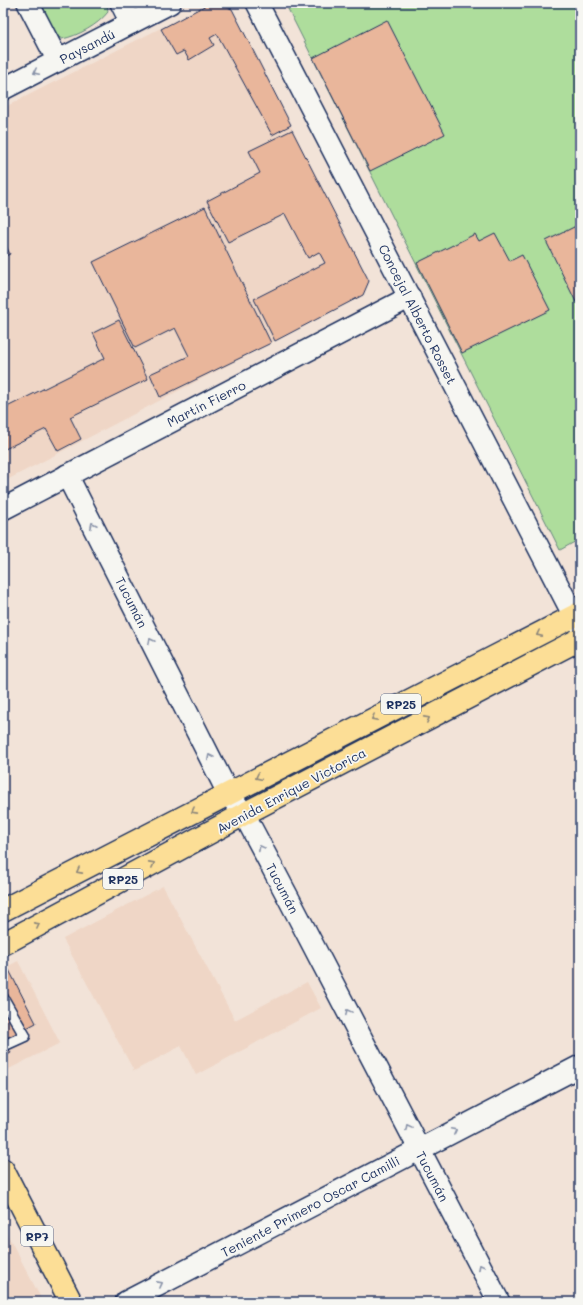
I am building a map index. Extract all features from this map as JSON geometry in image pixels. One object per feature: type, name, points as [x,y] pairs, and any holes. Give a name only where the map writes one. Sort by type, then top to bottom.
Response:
[{"type":"main road","name":"Avenida Enrique Victorica","points":[[3,910],[228,792],[578,618]]},
{"type":"main road","name":"Avenida Enrique Victorica","points":[[3,944],[244,814],[580,639]]},
{"type":"main road","name":"RP7","points":[[3,1170],[71,1302]]},
{"type":"street","points":[[28,3],[58,61]]},
{"type":"street","points":[[121,3],[131,23]]},
{"type":"street","name":"Paysandú","points":[[3,89],[170,3]]},
{"type":"street","name":"Concejal Alberto Rosset","points":[[257,3],[578,618]]},
{"type":"street","name":"Martín Fierro","points":[[3,509],[410,297]]},
{"type":"street","name":"Tucumán","points":[[67,475],[228,792],[244,814],[499,1302]]},
{"type":"street","name":"Teniente Primero Oscar Camilli","points":[[126,1302],[580,1066]]},
{"type":"lane","points":[[3,998],[25,1036],[3,1046]]},
{"type":"shaded area","points":[[210,3],[217,3],[232,9],[369,281],[363,295],[3,482],[3,108]]},
{"type":"shaded area","points":[[163,886],[235,1020],[307,982],[321,1008],[196,1075],[181,1046],[134,1071],[63,939]]},
{"type":"shaded area","points":[[18,961],[60,1043],[3,1072],[3,969]]},
{"type":"shaded area","points":[[3,1226],[43,1302],[3,1302]]},
{"type":"green space","points":[[39,3],[107,3],[108,12],[104,17],[87,29],[62,39],[57,36]]},
{"type":"green space","points":[[285,3],[580,3],[580,539],[560,550]]},
{"type":"building","points":[[210,3],[217,3],[232,9],[291,125],[272,135],[217,34],[210,38],[214,45],[189,60],[184,51],[176,55],[161,29]]},
{"type":"building","points":[[387,20],[445,134],[370,171],[313,58]]},
{"type":"building","points":[[292,130],[369,281],[363,295],[275,341],[254,299],[325,263],[319,252],[308,258],[285,214],[228,242],[207,201],[260,173],[249,151]]},
{"type":"building","points":[[205,207],[271,343],[160,397],[150,374],[189,356],[175,328],[135,348],[93,262]]},
{"type":"building","points":[[580,224],[580,300],[576,302],[546,241]]},
{"type":"building","points":[[495,233],[510,261],[522,255],[550,310],[462,353],[417,263],[475,234],[479,241]]},
{"type":"building","points":[[3,240],[10,254],[3,257]]},
{"type":"building","points":[[119,320],[148,379],[70,417],[81,439],[58,451],[46,429],[3,450],[3,409],[105,358],[93,333]]},
{"type":"building","points":[[9,970],[36,1023],[4,1040],[11,1053],[3,1057],[3,973]]}]
